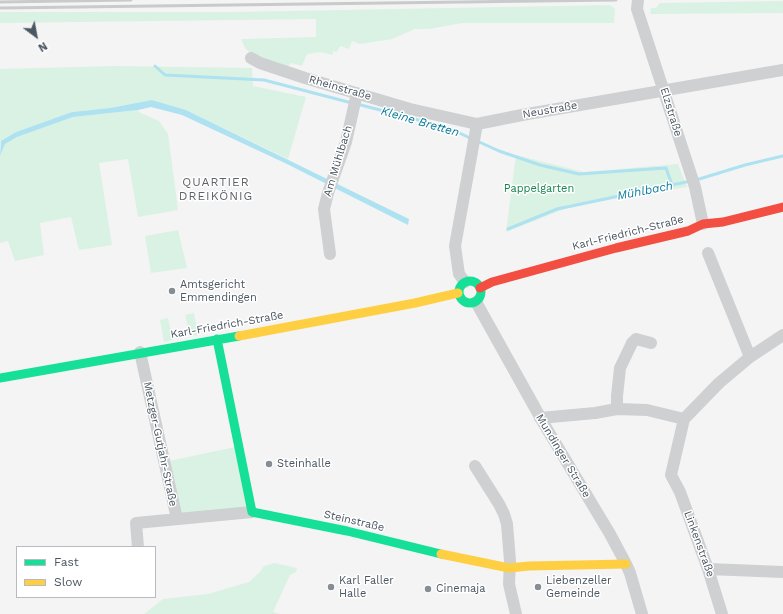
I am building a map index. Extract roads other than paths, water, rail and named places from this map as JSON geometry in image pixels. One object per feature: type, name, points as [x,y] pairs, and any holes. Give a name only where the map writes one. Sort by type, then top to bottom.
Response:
[{"type":"street","name":"Elzstraße","points":[[638,0],[637,9],[690,173],[703,224]]},
{"type":"street","name":"Rheinstraße","points":[[251,58],[268,66],[356,93],[476,126]]},
{"type":"street","name":"Neustraße","points":[[476,126],[664,90],[783,70]]},
{"type":"street","name":"Am Mühlbach","points":[[330,254],[324,209],[346,142],[356,93]]},
{"type":"street","points":[[465,282],[460,274],[454,246],[476,126]]},
{"type":"street","name":"Karl-Friedrich-Straße","points":[[480,288],[499,280],[616,248],[688,231],[703,224],[719,222],[783,207]]},
{"type":"street","points":[[708,253],[750,357]]},
{"type":"street","points":[[465,282],[475,282],[480,288],[481,296],[476,302],[468,304],[461,300],[458,293],[461,286],[465,282]]},
{"type":"street","name":"Karl-Friedrich-Straße","points":[[0,378],[415,303],[458,293]]},
{"type":"street","name":"Mundinger Straße","points":[[476,302],[540,418],[610,534],[626,564],[642,614]]},
{"type":"street","points":[[540,418],[617,410],[647,410],[684,419],[719,383],[750,357],[783,336]]},
{"type":"street","points":[[177,519],[252,512],[217,339]]},
{"type":"street","points":[[617,410],[620,368],[632,343],[636,339],[651,343]]},
{"type":"street","name":"Metzger-Gutjahr-Straße","points":[[138,546],[136,523],[177,519],[140,352]]},
{"type":"street","name":"Linkenstraße","points":[[684,419],[671,475],[680,492],[708,568],[722,614]]},
{"type":"street","points":[[475,466],[504,514],[507,524],[510,561],[509,584],[516,614]]},
{"type":"street","name":"Steinstraße","points":[[252,512],[347,531],[441,554],[509,568],[529,566],[626,564]]},
{"type":"street","points":[[708,568],[783,572]]},
{"type":"water","points":[[152,100],[186,110],[409,219],[408,225],[287,164],[182,115],[151,107],[138,110],[73,117],[17,137],[5,144],[0,156],[1,141],[16,132],[72,112],[110,108]]},
{"type":"waterway","name":"Kleine Bretten","points":[[155,66],[165,75],[264,80],[352,103]]},
{"type":"waterway","name":"Kleine Bretten","points":[[357,104],[449,128],[472,139]]},
{"type":"waterway","name":"Kleine Bretten","points":[[477,141],[499,151],[540,165],[579,174],[666,168],[672,185]]},
{"type":"waterway","name":"Mühlbach","points":[[696,180],[745,165],[783,156]]},
{"type":"waterway","name":"Mühlbach","points":[[508,229],[557,209],[691,181]]},
{"type":"railway","points":[[0,2],[131,0]]},
{"type":"railway","points":[[0,8],[616,0]]},
{"type":"place","name":"Amtsgericht Emmendingen","points":[[172,291]]},
{"type":"place","name":"Steinhalle","points":[[269,464]]},
{"type":"place","name":"Karl Faller Halle","points":[[331,587]]},
{"type":"place","name":"Liebenzeller Gemeinde","points":[[538,587]]},
{"type":"place","name":"Cinemaja","points":[[428,589]]},
{"type":"district","name":"QUARTIER DREIKÖNIG","points":[[216,189]]},
{"type":"park label","name":"Pappelgarten","points":[[539,189]]}]
